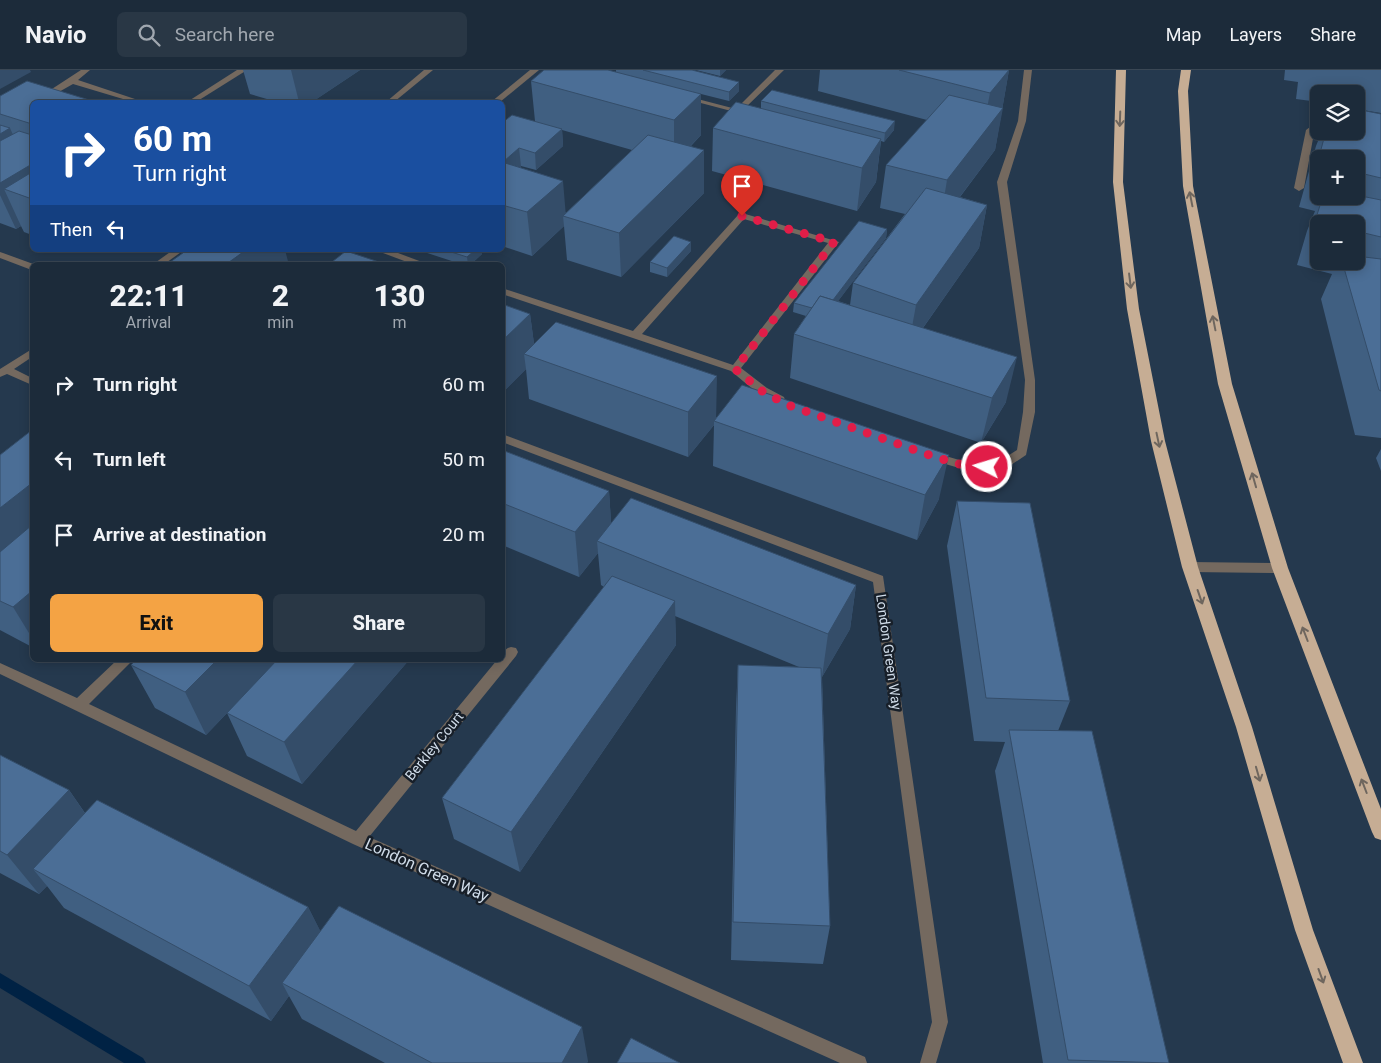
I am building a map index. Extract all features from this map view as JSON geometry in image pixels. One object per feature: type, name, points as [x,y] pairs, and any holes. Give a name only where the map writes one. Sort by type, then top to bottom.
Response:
[{"type":"highway","points":[[1121,70],[1118,182],[1133,310],[1158,441],[1190,567],[1244,728],[1304,930],[1353,1063]]},
{"type":"highway","points":[[1186,70],[1183,91],[1188,186],[1225,384],[1280,568],[1381,832]]},
{"type":"street","points":[[40,100],[72,81],[86,70]]},
{"type":"street","points":[[195,100],[243,70]]},
{"type":"street","points":[[392,100],[428,70]]},
{"type":"street","points":[[498,100],[535,70]]},
{"type":"street","points":[[738,111],[780,70]]},
{"type":"street","points":[[917,450],[973,468],[1001,466],[1022,452],[1029,412],[1030,380],[1002,182],[1022,121],[1028,70]]},
{"type":"street","points":[[72,81],[134,100]]},
{"type":"street","points":[[673,94],[756,116]]},
{"type":"street","points":[[1299,188],[1310,130]]},
{"type":"street","points":[[635,336],[742,216],[834,242],[735,369]]},
{"type":"street","points":[[161,262],[176,252]]},
{"type":"street","points":[[386,252],[416,262]]},
{"type":"street","points":[[0,255],[30,266]]},
{"type":"street","points":[[505,292],[735,369],[762,391],[788,405]]},
{"type":"street","points":[[3,372],[30,353]]},
{"type":"street","points":[[3,372],[30,381]]},
{"type":"street","name":"London Green Way","points":[[505,439],[879,579],[940,1022],[928,1063]]},
{"type":"street","points":[[1190,567],[1280,568]]},
{"type":"street","name":"Berkley Court","points":[[505,659],[511,652]]},
{"type":"street","points":[[78,706],[124,662]]},
{"type":"street","name":"Berkley Court","points":[[358,839],[503,662]]},
{"type":"street","name":"London Green Way","points":[[0,668],[358,839],[859,1063]]},
{"type":"building","points":[[544,70],[608,70],[701,94],[674,120],[531,81]]},
{"type":"building","points":[[643,70],[692,70],[739,82],[729,92]]},
{"type":"building","points":[[899,70],[1009,70],[990,93]]},
{"type":"building","points":[[27,81],[89,100],[30,100],[30,123],[0,114],[0,96]]},
{"type":"building","points":[[772,90],[895,121],[885,133],[761,101]]},
{"type":"building","points":[[949,95],[1003,108],[947,180],[886,165]]},
{"type":"building","points":[[736,102],[881,139],[862,168],[713,128]]},
{"type":"building","points":[[1365,111],[1381,114],[1381,178],[1365,174],[1365,150],[1321,150],[1324,140],[1365,140]]},
{"type":"building","points":[[512,115],[562,129],[535,153],[519,148],[505,160],[505,121]]},
{"type":"building","points":[[0,125],[10,128],[0,134]]},
{"type":"building","points":[[19,131],[30,134],[30,165],[0,183],[0,141]]},
{"type":"building","points":[[648,135],[704,150],[619,233],[563,216]]},
{"type":"building","points":[[505,163],[563,181],[527,212],[505,206]]},
{"type":"building","points":[[30,173],[30,198],[4,189]]},
{"type":"building","points":[[926,188],[987,205],[916,305],[853,283]]},
{"type":"building","points":[[1365,197],[1381,200],[1381,237],[1365,233],[1365,215],[1317,215],[1320,205],[1365,205]]},
{"type":"building","points":[[859,221],[887,229],[833,300],[820,296],[812,308],[794,303]]},
{"type":"building","points":[[674,236],[691,242],[667,268],[650,262]]},
{"type":"building","points":[[184,252],[243,252],[229,262],[170,262]]},
{"type":"building","points":[[345,252],[349,252],[379,262],[332,262]]},
{"type":"building","points":[[451,252],[473,252],[467,257]]},
{"type":"building","points":[[1365,257],[1381,259],[1381,391],[1379,390],[1345,270],[1365,270]]},
{"type":"building","points":[[820,296],[1017,357],[992,398],[794,334]]},
{"type":"building","points":[[505,305],[530,314],[505,338]]},
{"type":"building","points":[[556,322],[717,376],[688,412],[524,354]]},
{"type":"building","points":[[742,385],[949,455],[925,495],[714,421]]},
{"type":"building","points":[[30,432],[30,485],[0,508],[0,455]]},
{"type":"building","points":[[505,451],[609,491],[575,532],[505,504]]},
{"type":"building","points":[[631,498],[856,585],[828,634],[597,541]]},
{"type":"building","points":[[957,501],[1030,503],[1070,701],[986,698]]},
{"type":"building","points":[[30,527],[30,593],[13,607],[0,601],[0,552]]},
{"type":"building","points":[[612,576],[675,601],[511,832],[442,798]]},
{"type":"building","points":[[134,662],[215,662],[185,692],[131,665]]},
{"type":"building","points":[[275,662],[356,662],[284,742],[227,713]]},
{"type":"building","points":[[738,665],[821,668],[830,926],[733,922]]},
{"type":"building","points":[[1009,730],[1092,731],[1169,1063],[1068,1060]]},
{"type":"building","points":[[0,755],[69,790],[7,855],[0,851]]},
{"type":"building","points":[[97,800],[308,907],[249,986],[33,869]]},
{"type":"building","points":[[339,906],[582,1027],[562,1063],[432,1063],[282,983]]},
{"type":"building","points":[[631,1038],[680,1063],[617,1063]]},
{"type":"waterway","points":[[0,980],[138,1063]]},
{"type":"route","points":[[742,216],[834,242],[735,369],[762,391],[788,405],[935,457],[973,468],[987,467]]}]
